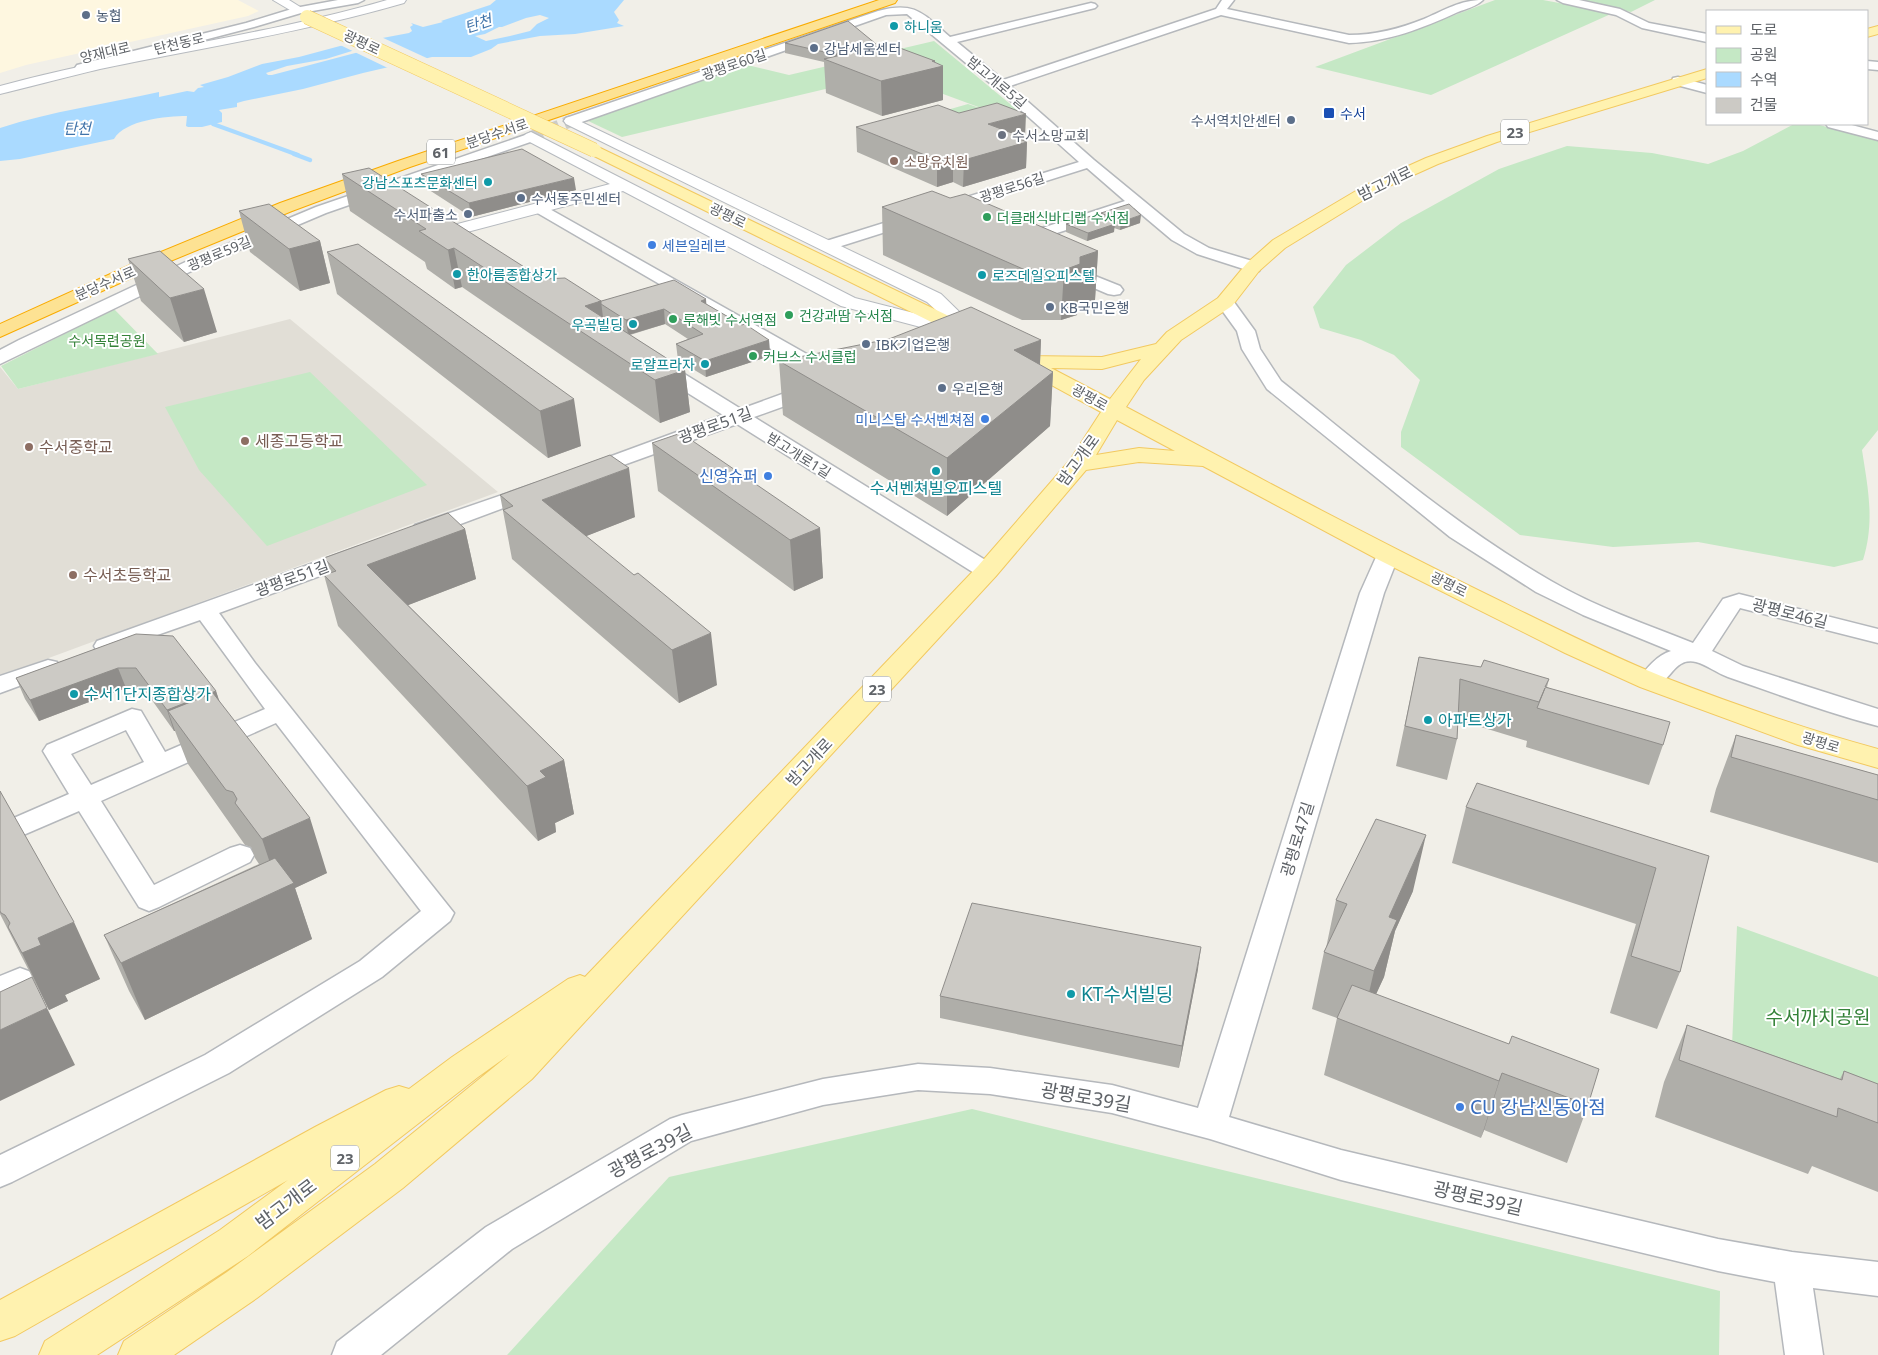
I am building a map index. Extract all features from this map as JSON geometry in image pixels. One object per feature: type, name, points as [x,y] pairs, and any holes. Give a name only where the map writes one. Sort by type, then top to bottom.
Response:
[{"type":"highway","name":"분당수서로","points":[[0,317],[180,239],[302,192],[865,0]]},
{"type":"highway","name":"분당수서로","points":[[0,331],[145,265],[286,207],[404,164],[894,5]]},
{"type":"main road","points":[[279,0],[303,13]]},
{"type":"main road","name":"양재대로","points":[[0,78],[154,41],[303,13],[328,0]]},
{"type":"main road","points":[[59,73],[304,25],[400,0]]},
{"type":"main road","name":"광평로","points":[[303,13],[600,144],[998,348],[1112,410],[1388,554],[1574,647],[1650,681],[1753,720],[1808,739],[1878,759]]},
{"type":"main road","name":"탄천동로","points":[[0,90],[59,73]]},
{"type":"main road","name":"밤고개로","points":[[139,1355],[242,1285],[365,1193],[519,1069],[987,571],[1078,464],[1112,410],[1137,376],[1174,336],[1225,302],[1253,267],[1279,244],[1372,188],[1402,174],[1492,139],[1706,73]]},
{"type":"main road","points":[[571,121],[600,144]]},
{"type":"main road","points":[[567,156],[559,146],[564,142],[585,136],[829,245],[934,298],[998,348]]},
{"type":"main road","points":[[531,137],[848,302],[998,348],[1102,363],[1164,348]]},
{"type":"main road","points":[[452,231],[623,186]]},
{"type":"main road","points":[[1078,464],[1138,455],[1212,461]]},
{"type":"main road","name":"밤고개로","points":[[60,1355],[234,1243],[464,1067],[627,956]]},
{"type":"main road","points":[[0,1322],[328,1138],[464,1067]]},
{"type":"street","points":[[1220,11],[1228,0]]},
{"type":"street","points":[[1000,84],[1220,11],[1349,39],[1363,40],[1387,36],[1477,0]]},
{"type":"street","points":[[1563,0],[1620,12],[1666,17],[1633,18]]},
{"type":"street","name":"탄천동로","points":[[59,73],[352,1]]},
{"type":"street","name":"밤고개로5길","points":[[894,5],[913,12],[1178,237],[1203,251],[1253,267]]},
{"type":"street","name":"광평로60길","points":[[571,121],[894,5]]},
{"type":"street","name":"밤고개로5길","points":[[948,41],[1090,6]]},
{"type":"street","points":[[1620,12],[1646,26],[1706,38]]},
{"type":"street","points":[[1678,81],[1706,89]]},
{"type":"street","points":[[1837,125],[1878,136]]},
{"type":"street","name":"광평로59길","points":[[0,358],[25,344],[200,261],[322,210],[531,137]]},
{"type":"street","name":"광평로56길","points":[[829,245],[1089,163]]},
{"type":"street","points":[[386,187],[403,198]]},
{"type":"street","points":[[1034,255],[1003,242],[1136,202]]},
{"type":"street","name":"광평로51길","points":[[400,539],[843,379],[539,208]]},
{"type":"street","points":[[934,212],[953,220]]},
{"type":"street","points":[[436,220],[468,242]]},
{"type":"street","points":[[1052,263],[1114,290]]},
{"type":"street","points":[[1225,302],[1246,331],[1252,349],[1274,385],[1458,532],[1544,587],[1591,610],[1698,654],[1734,671],[1878,718]]},
{"type":"street","points":[[939,346],[998,348]]},
{"type":"street","name":"밤고개로1길","points":[[647,359],[987,571]]},
{"type":"street","name":"광평로51길","points":[[0,685],[372,549]]},
{"type":"street","name":"광평로47길","points":[[1210,1125],[1372,593],[1388,554]]},
{"type":"street","name":"광평로46길","points":[[1698,654],[1731,604],[1739,601],[1878,636]]},
{"type":"street","points":[[0,1172],[217,1064],[371,969],[439,913],[246,668],[205,610]]},
{"type":"street","points":[[1650,681],[1670,660],[1698,654]]},
{"type":"street","points":[[0,835],[280,712]]},
{"type":"street","points":[[159,765],[132,717],[56,751],[158,910],[240,855]]},
{"type":"street","name":"광평로39길","points":[[351,1355],[499,1238],[682,1129],[823,1092],[918,1078],[990,1081],[1112,1099],[1210,1125],[1341,1165],[1718,1255],[1792,1269],[1878,1279]]},
{"type":"street","points":[[1792,1269],[1804,1355]]},
{"type":"shaded area","points":[[0,0],[238,0],[259,11],[248,16],[26,65],[0,73]]},
{"type":"shaded area","name":"세종고등학교","points":[[290,319],[498,492],[0,676],[0,367],[18,389]]},
{"type":"green space","points":[[1495,0],[1543,0],[1613,13],[1431,95],[1315,67]]},
{"type":"green space","points":[[1572,0],[1655,0],[1631,12]]},
{"type":"green space","points":[[934,41],[1027,118],[1009,121],[933,114],[968,104],[1000,115],[889,74],[622,137],[584,119],[747,65],[789,75]]},
{"type":"green space","points":[[1792,125],[1820,125],[1878,141],[1878,430],[1862,450],[1870,518],[1867,546],[1863,560],[1834,567],[1698,542],[1613,547],[1520,535],[1401,447],[1401,432],[1420,380],[1394,355],[1361,340],[1320,328],[1313,307],[1346,265],[1401,223],[1499,169],[1567,146],[1652,153],[1708,164],[1743,151]]},
{"type":"green space","name":"수서목련공원","points":[[114,309],[158,354],[18,389],[1,366]]},
{"type":"green space","points":[[310,372],[427,485],[267,546],[199,470],[165,407]]},
{"type":"green space","name":"수서까치공원","points":[[1737,926],[1878,977],[1878,1106],[1732,1046]]},
{"type":"green space","points":[[972,1109],[1720,1291],[1719,1355],[507,1355],[669,1177]]},
{"type":"water","name":"탄천","points":[[496,0],[624,0],[614,12],[619,20],[617,23],[624,26],[575,34],[540,36],[498,44],[471,57],[432,57],[303,89],[237,103],[237,107],[219,110],[222,113],[222,122],[202,127],[186,126],[187,116],[158,118],[127,127],[114,139],[20,159],[0,161],[0,128],[59,112],[159,92],[159,97],[187,91],[194,92],[198,88],[204,87],[200,85],[262,64],[340,46],[409,33],[412,31],[410,27],[413,25],[411,23],[423,27],[490,5]],"holes":[[[540,15],[549,18],[537,24],[530,31],[486,41],[475,36]],[[355,50],[359,52],[272,75],[266,73],[287,66],[326,59]]]},
{"type":"pier","points":[[379,36],[431,60],[392,70],[338,44]]},
{"type":"building","points":[[848,21],[876,44],[833,54],[785,43]]},
{"type":"building","points":[[889,44],[935,61],[932,61],[943,66],[881,81],[824,59]]},
{"type":"building","points":[[997,103],[1026,114],[988,124],[1017,135],[1012,136],[1027,142],[964,160],[953,156],[937,160],[856,127],[938,105],[959,113]]},
{"type":"building","points":[[522,149],[574,178],[469,203],[421,174]]},
{"type":"building","points":[[369,168],[543,279],[565,278],[601,301],[585,306],[685,370],[655,380],[454,248],[448,250],[419,231],[426,229],[342,174]]},
{"type":"building","points":[[932,191],[950,198],[965,194],[1098,251],[1080,257],[1080,264],[1064,270],[1023,269],[882,207]]},
{"type":"building","points":[[269,204],[320,241],[289,249],[239,211]]},
{"type":"building","points":[[1129,204],[1141,215],[1121,222],[1101,213]]},
{"type":"building","points":[[1094,215],[1115,224],[1088,233],[1066,224]]},
{"type":"building","points":[[358,244],[574,399],[540,411],[327,252]]},
{"type":"building","points":[[160,251],[204,289],[170,298],[128,259]]},
{"type":"building","points":[[674,280],[706,299],[701,301],[742,325],[745,324],[769,340],[705,361],[676,344],[703,334],[664,309],[626,320],[601,304],[601,301]]},
{"type":"building","points":[[971,307],[1041,340],[1014,350],[1053,372],[947,458],[779,361],[889,339]]},
{"type":"building","points":[[681,433],[820,528],[790,540],[652,443]]},
{"type":"building","points":[[610,455],[629,468],[542,500],[634,575],[638,573],[711,633],[672,650],[503,510],[513,506],[500,495]]},
{"type":"building","points":[[448,513],[465,529],[367,565],[564,760],[540,771],[546,777],[527,786],[324,575],[336,571],[324,558]]},
{"type":"building","points":[[136,634],[173,636],[216,691],[167,710],[136,668],[118,668],[30,700],[16,678]]},
{"type":"building","points":[[1419,657],[1481,667],[1484,660],[1549,679],[1545,687],[1670,722],[1663,745],[1537,708],[1545,688],[1539,702],[1460,679],[1457,739],[1405,726]]},
{"type":"building","points":[[213,693],[310,818],[262,839],[235,803],[237,799],[233,792],[226,790],[168,711]]},
{"type":"building","points":[[1736,735],[1878,775],[1878,800],[1731,757]]},
{"type":"building","points":[[1477,783],[1709,856],[1680,972],[1631,956],[1656,868],[1466,807]]},
{"type":"building","points":[[0,791],[74,922],[38,938],[41,945],[22,953],[8,927],[10,923],[0,911]]},
{"type":"building","points":[[1376,819],[1426,835],[1389,917],[1397,920],[1374,971],[1324,952],[1347,904],[1336,900]]},
{"type":"building","points":[[275,858],[294,883],[121,963],[104,935]]},
{"type":"building","name":"KT수서빌딩","points":[[972,903],[1201,947],[1182,1046],[940,996]]},
{"type":"building","points":[[32,977],[47,1008],[0,1030],[0,992]]},
{"type":"building","points":[[1352,985],[1509,1044],[1512,1036],[1599,1069],[1588,1105],[1502,1073],[1499,1081],[1337,1018]]},
{"type":"building","points":[[1687,1025],[1842,1080],[1844,1071],[1878,1084],[1878,1123],[1838,1108],[1837,1117],[1679,1060]]},
{"type":"waterway","points":[[213,124],[298,155]]},
{"type":"waterway","points":[[294,154],[310,160]]},
{"type":"tunnel","points":[[531,137],[571,121]]},
{"type":"place","name":"농협","points":[[86,15]]},
{"type":"place","name":"하니움","points":[[894,26]]},
{"type":"place","name":"강남세움센터","points":[[814,48]]},
{"type":"place","name":"수서","points":[[1329,113]]},
{"type":"place","name":"수서역치안센터","points":[[1291,120]]},
{"type":"place","name":"수서소망교회","points":[[1002,135]]},
{"type":"place","name":"소망유치원","points":[[894,161]]},
{"type":"place","name":"강남스포츠문화센터","points":[[488,182]]},
{"type":"place","name":"수서동주민센터","points":[[521,198]]},
{"type":"place","name":"수서파출소","points":[[468,214]]},
{"type":"place","name":"더클래식바디랩 수서점","points":[[987,217]]},
{"type":"place","name":"세븐일레븐","points":[[652,245]]},
{"type":"place","name":"한아름종합상가","points":[[457,274]]},
{"type":"place","name":"로즈데일오피스텔","points":[[982,275]]},
{"type":"place","name":"KB국민은행","points":[[1050,307]]},
{"type":"place","name":"건강과땀 수서점","points":[[789,315]]},
{"type":"place","name":"루해빗 수서역점","points":[[673,319]]},
{"type":"place","name":"우곡빌딩","points":[[633,324]]},
{"type":"place","name":"IBK기업은행","points":[[866,344]]},
{"type":"place","name":"커브스 수서클럽","points":[[753,356]]},
{"type":"place","name":"로얄프라자","points":[[705,364]]},
{"type":"place","name":"우리은행","points":[[942,388]]},
{"type":"place","name":"미니스탑 수서벤쳐점","points":[[985,419]]},
{"type":"place","name":"세종고등학교","points":[[245,441]]},
{"type":"place","name":"수서중학교","points":[[29,447]]},
{"type":"place","name":"수서벤쳐빌오피스텔","points":[[936,471]]},
{"type":"place","name":"신영슈퍼","points":[[768,476]]},
{"type":"place","name":"수서초등학교","points":[[73,575]]},
{"type":"place","name":"수서1단지종합상가","points":[[74,694]]},
{"type":"place","name":"아파트상가","points":[[1428,720]]},
{"type":"place","name":"KT수서빌딩","points":[[1071,994]]},
{"type":"place","name":"CU 강남신동아점","points":[[1460,1107]]}]
